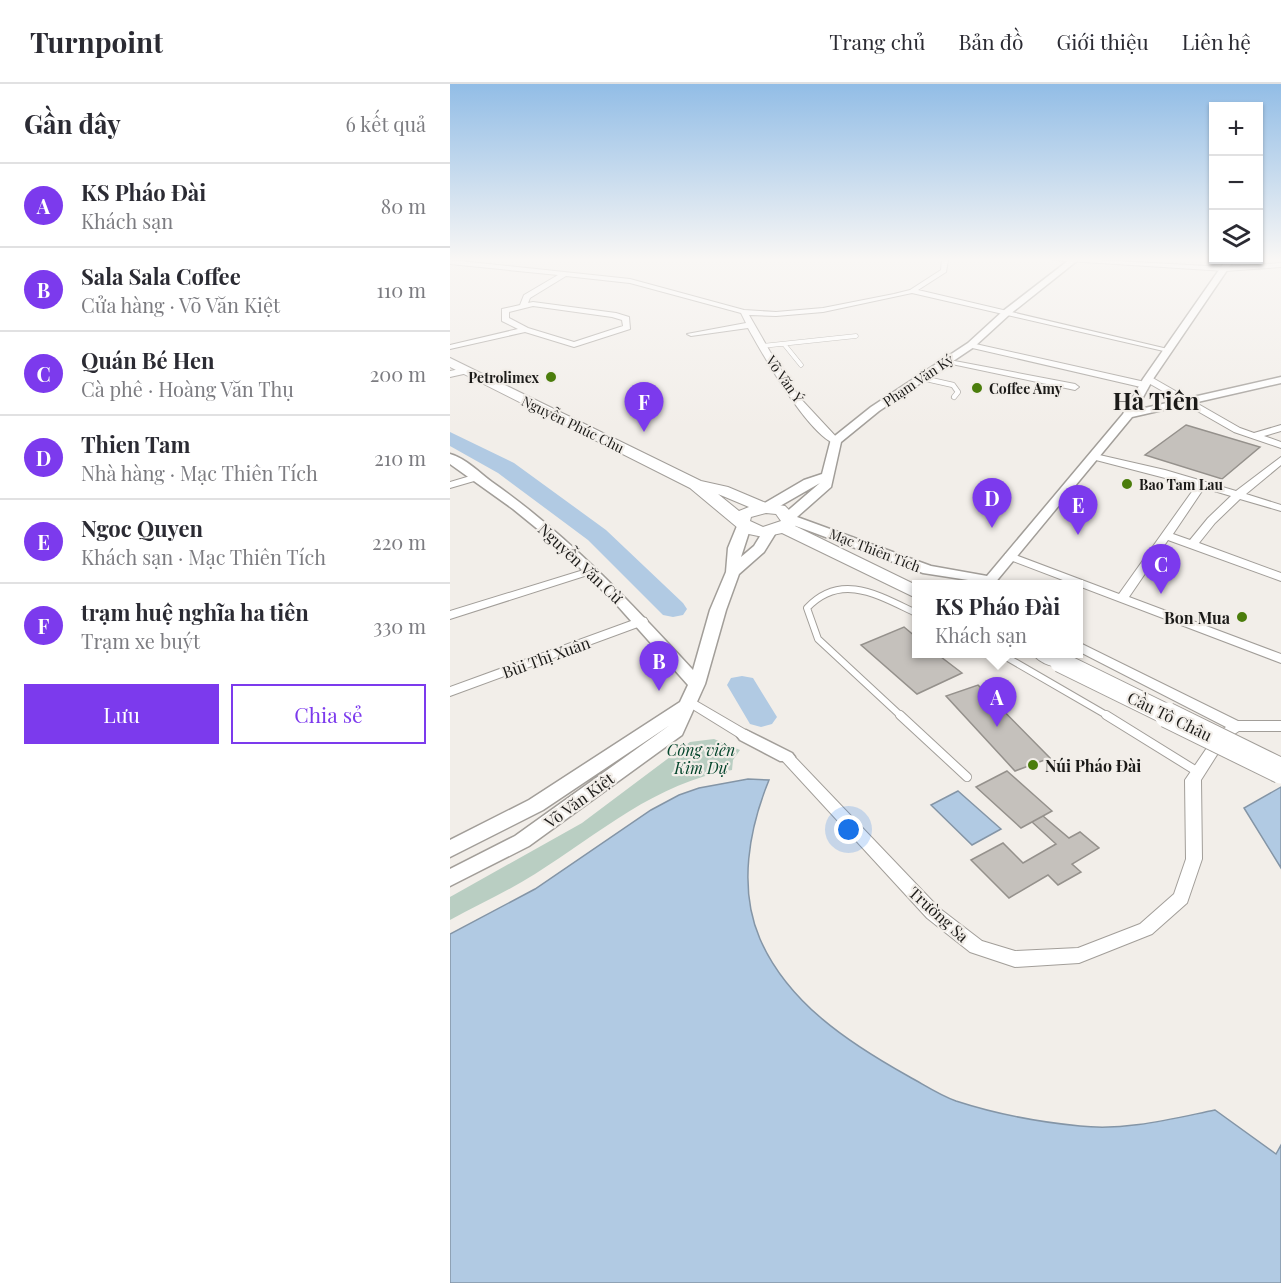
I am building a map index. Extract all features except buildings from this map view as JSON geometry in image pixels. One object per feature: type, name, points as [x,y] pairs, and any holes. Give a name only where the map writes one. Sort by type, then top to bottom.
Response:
[{"type":"highway","name":"Nguyễn Phúc Chu","points":[[450,362],[457,373],[696,484],[722,490],[766,508],[782,510],[783,524]]},
{"type":"highway","name":"Nguyễn Phúc Chu","points":[[696,484],[742,524]]},
{"type":"highway","points":[[766,508],[750,511],[742,524],[756,531],[783,524],[912,590]]},
{"type":"highway","name":"Cầu Tô Châu","points":[[1051,658],[1281,771]]},
{"type":"street","points":[[504,316],[505,319],[525,330],[574,345],[627,327],[628,322],[615,316]]},
{"type":"street","name":"Võ Văn Ý","points":[[746,316],[762,346],[819,428],[835,441]]},
{"type":"street","name":"Phạm Văn Ký","points":[[835,441],[875,409],[971,345],[1003,316]]},
{"type":"street","points":[[1019,316],[1168,350]]},
{"type":"street","name":"Mạc Thiên Tích","points":[[995,580],[1009,556],[1095,457],[1128,415],[1146,382],[1190,316]]},
{"type":"street","points":[[691,334],[750,325]]},
{"type":"street","points":[[450,347],[525,330]]},
{"type":"street","points":[[971,345],[1146,382],[1253,436],[1281,445]]},
{"type":"street","points":[[947,361],[1075,387]]},
{"type":"street","points":[[1128,415],[1281,380]]},
{"type":"street","points":[[1253,436],[1281,428]]},
{"type":"street","points":[[783,524],[825,487],[828,482],[826,477],[835,441]]},
{"type":"street","points":[[1095,457],[1202,484],[1281,508]]},
{"type":"street","name":"Nguyễn Văn Cừ","points":[[450,458],[538,523],[642,621],[697,684]]},
{"type":"street","points":[[1193,544],[1199,535],[1240,495],[1281,460]]},
{"type":"street","points":[[450,485],[477,477]]},
{"type":"street","points":[[766,508],[808,483],[826,477]]},
{"type":"street","points":[[1123,597],[1202,484]]},
{"type":"street","name":"Võ Văn Kiệt","points":[[450,878],[522,840],[676,731],[691,702],[718,610],[733,572],[733,554],[742,524]]},
{"type":"street","name":"Mạc Thiên Tích","points":[[783,524],[928,570],[978,580]]},
{"type":"street","name":"Võ Văn Kiệt","points":[[733,572],[783,524]]},
{"type":"street","points":[[1165,534],[1281,577]]},
{"type":"street","points":[[1009,556],[1076,580]]},
{"type":"street","points":[[450,615],[590,571]]},
{"type":"street","points":[[1083,583],[1281,659]]},
{"type":"street","name":"Bùi Thị Xuân","points":[[450,692],[642,621]]},
{"type":"street","points":[[1083,649],[1236,726],[1281,726]]},
{"type":"street","name":"Võ Văn Kiệt","points":[[450,849],[536,805],[691,702]]},
{"type":"street","name":"Trường Sa","points":[[691,702],[746,736],[786,757],[933,914],[976,946],[1015,959],[1079,956],[1146,929],[1181,898],[1194,859],[1192,780],[1222,735],[1236,726]]},
{"type":"lane","points":[[762,346],[856,336]]},
{"type":"lane","points":[[784,344],[801,364]]},
{"type":"lane","points":[[922,378],[953,385],[958,392],[954,397]]},
{"type":"lane","points":[[912,611],[873,593],[847,589],[827,590],[815,597],[807,608],[818,639],[967,777]]},
{"type":"lane","points":[[1015,658],[1104,716],[1198,772]]},
{"type":"green space","name":"Công viên Kim Dự","points":[[714,739],[740,750],[733,760],[732,770],[704,776],[653,798],[629,811],[525,880],[450,920],[450,897],[582,823],[690,742]]},
{"type":"water","points":[[748,779],[769,780],[756,818],[749,859],[749,900],[753,920],[772,962],[804,1002],[822,1019],[864,1050],[937,1093],[971,1106],[1033,1120],[1097,1127],[1148,1123],[1215,1110],[1276,1154],[1281,1145],[1281,1283],[450,1283],[450,934],[535,889],[651,810],[679,795],[699,788]]},
{"type":"water","points":[[1281,787],[1281,868],[1244,808]]},
{"type":"water","points":[[958,791],[1001,829],[972,845],[931,805]]},
{"type":"waterway","points":[[450,438],[506,468],[597,535],[673,609]]},
{"type":"waterway","points":[[742,685],[761,717]]},
{"type":"place","name":"Petrolimex","points":[[551,377]]},
{"type":"place","name":"Coffee Amy","points":[[977,388]]},
{"type":"place","name":"trạm huệ nghĩa ha tiên","points":[[644,432]]},
{"type":"place","name":"Bao Tam Lau","points":[[1127,484]]},
{"type":"place","name":"Thien Tam","points":[[992,528]]},
{"type":"place","name":"Ngoc Quyen","points":[[1078,535]]},
{"type":"place","name":"Quán Bé Hen","points":[[1161,594]]},
{"type":"place","name":"Bon Mua","points":[[1242,617]]},
{"type":"place","name":"Sala Sala Coffee","points":[[659,691]]},
{"type":"place","name":"KS Pháo Đài","points":[[997,727]]},
{"type":"place","name":"Núi Pháo Đài","points":[[1033,765]]},
{"type":"district","name":"Hà Tiên","points":[[1156,400]]}]
